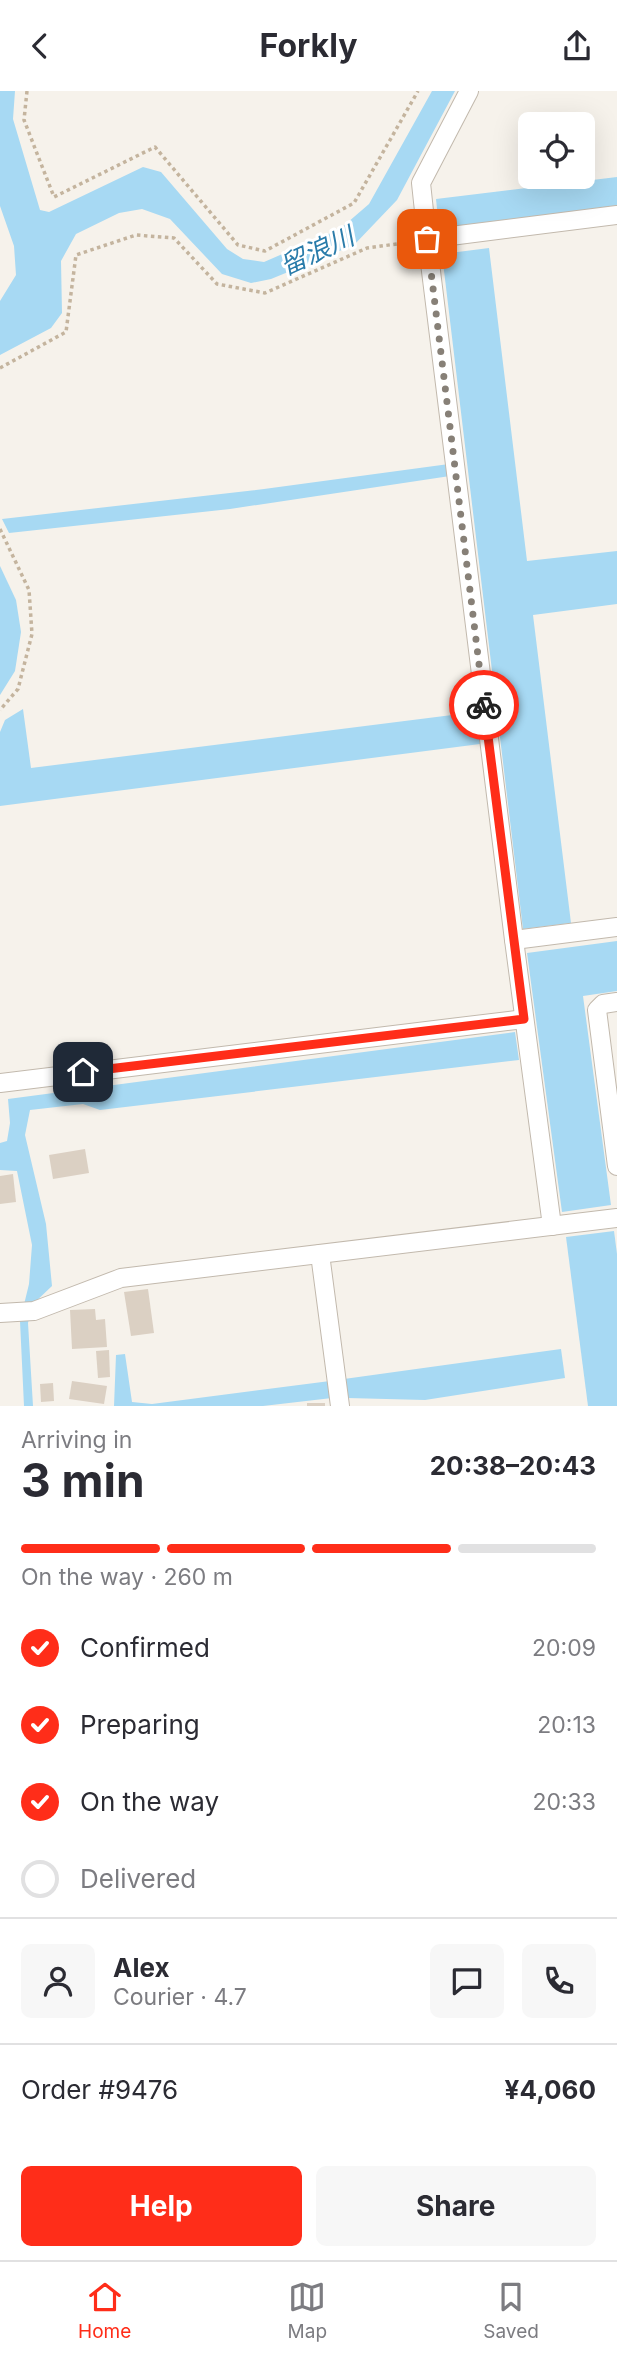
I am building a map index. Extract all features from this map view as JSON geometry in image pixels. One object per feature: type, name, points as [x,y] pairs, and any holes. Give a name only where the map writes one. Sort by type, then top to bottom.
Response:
[{"type":"street","points":[[469,91],[421,183],[552,1226]]},
{"type":"street","points":[[427,239],[617,215]]},
{"type":"street","points":[[514,940],[617,927]]},
{"type":"street","points":[[617,1002],[603,1004],[597,1010],[617,1166]]},
{"type":"street","points":[[0,1083],[524,1019]]},
{"type":"street","points":[[8,1313],[34,1311],[121,1278],[617,1218]]},
{"type":"street","points":[[320,1254],[340,1403]]},
{"type":"path","points":[[27,91],[23,120],[54,197],[155,147],[238,245],[265,251],[354,203],[418,91]]},
{"type":"path","points":[[0,367],[66,332],[76,255],[136,235],[174,238],[217,284],[265,293],[366,248],[427,239]]},
{"type":"path","points":[[0,529],[29,590],[32,634],[18,689],[0,711]]},
{"type":"water","name":"留浪川","points":[[0,91],[15,91],[13,119],[40,210],[49,212],[143,167],[161,172],[227,249],[243,259],[264,262],[340,229],[369,204],[432,91],[455,91],[397,200],[354,245],[271,279],[251,283],[222,274],[170,219],[142,209],[119,213],[76,234],[61,261],[62,313],[51,328],[0,355],[0,301],[16,275],[14,246],[0,206]]},
{"type":"water","points":[[617,177],[617,206],[439,228],[436,199],[518,189],[595,189],[595,180]]},
{"type":"water","points":[[489,248],[527,561],[617,551],[617,604],[533,615],[571,923],[523,929],[442,254]]},
{"type":"water","points":[[449,464],[450,476],[230,509],[9,533],[2,519],[264,489]]},
{"type":"water","points":[[0,566],[16,600],[21,632],[15,671],[0,695]]},
{"type":"water","points":[[23,709],[31,768],[476,712],[480,744],[0,806],[0,732],[5,720]]},
{"type":"water","points":[[617,941],[617,991],[583,996],[611,1205],[562,1212],[527,953]]},
{"type":"water","points":[[515,1032],[519,1060],[100,1110],[83,1104],[30,1110],[25,1135],[46,1224],[52,1286],[32,1305],[28,1323],[33,1406],[24,1406],[20,1321],[29,1284],[32,1245],[17,1171],[0,1170],[0,1143],[7,1141],[10,1123],[8,1099]]},
{"type":"water","points":[[614,1231],[617,1254],[617,1406],[588,1406],[566,1237]]},
{"type":"water","points":[[561,1349],[565,1378],[425,1400],[347,1398],[344,1379]]},
{"type":"water","points":[[125,1354],[132,1402],[152,1404],[330,1381],[332,1398],[263,1406],[114,1406],[116,1355]]},
{"type":"building","points":[[85,1149],[89,1173],[53,1179],[49,1155]]},
{"type":"building","points":[[13,1174],[16,1202],[0,1204],[0,1176]]},
{"type":"building","points":[[148,1289],[154,1333],[131,1336],[124,1292]]},
{"type":"building","points":[[95,1309],[96,1320],[105,1319],[107,1347],[72,1349],[70,1310]]},
{"type":"building","points":[[109,1350],[110,1377],[98,1378],[96,1351]]},
{"type":"building","points":[[72,1381],[107,1386],[104,1404],[69,1399]]},
{"type":"building","points":[[53,1383],[54,1401],[41,1402],[40,1384]]},
{"type":"building","points":[[307,1403],[325,1403],[325,1406],[307,1406]]},
{"type":"way so far","points":[[427,239],[484,705]]},
{"type":"route","points":[[83,1072],[524,1019],[484,705]]}]
